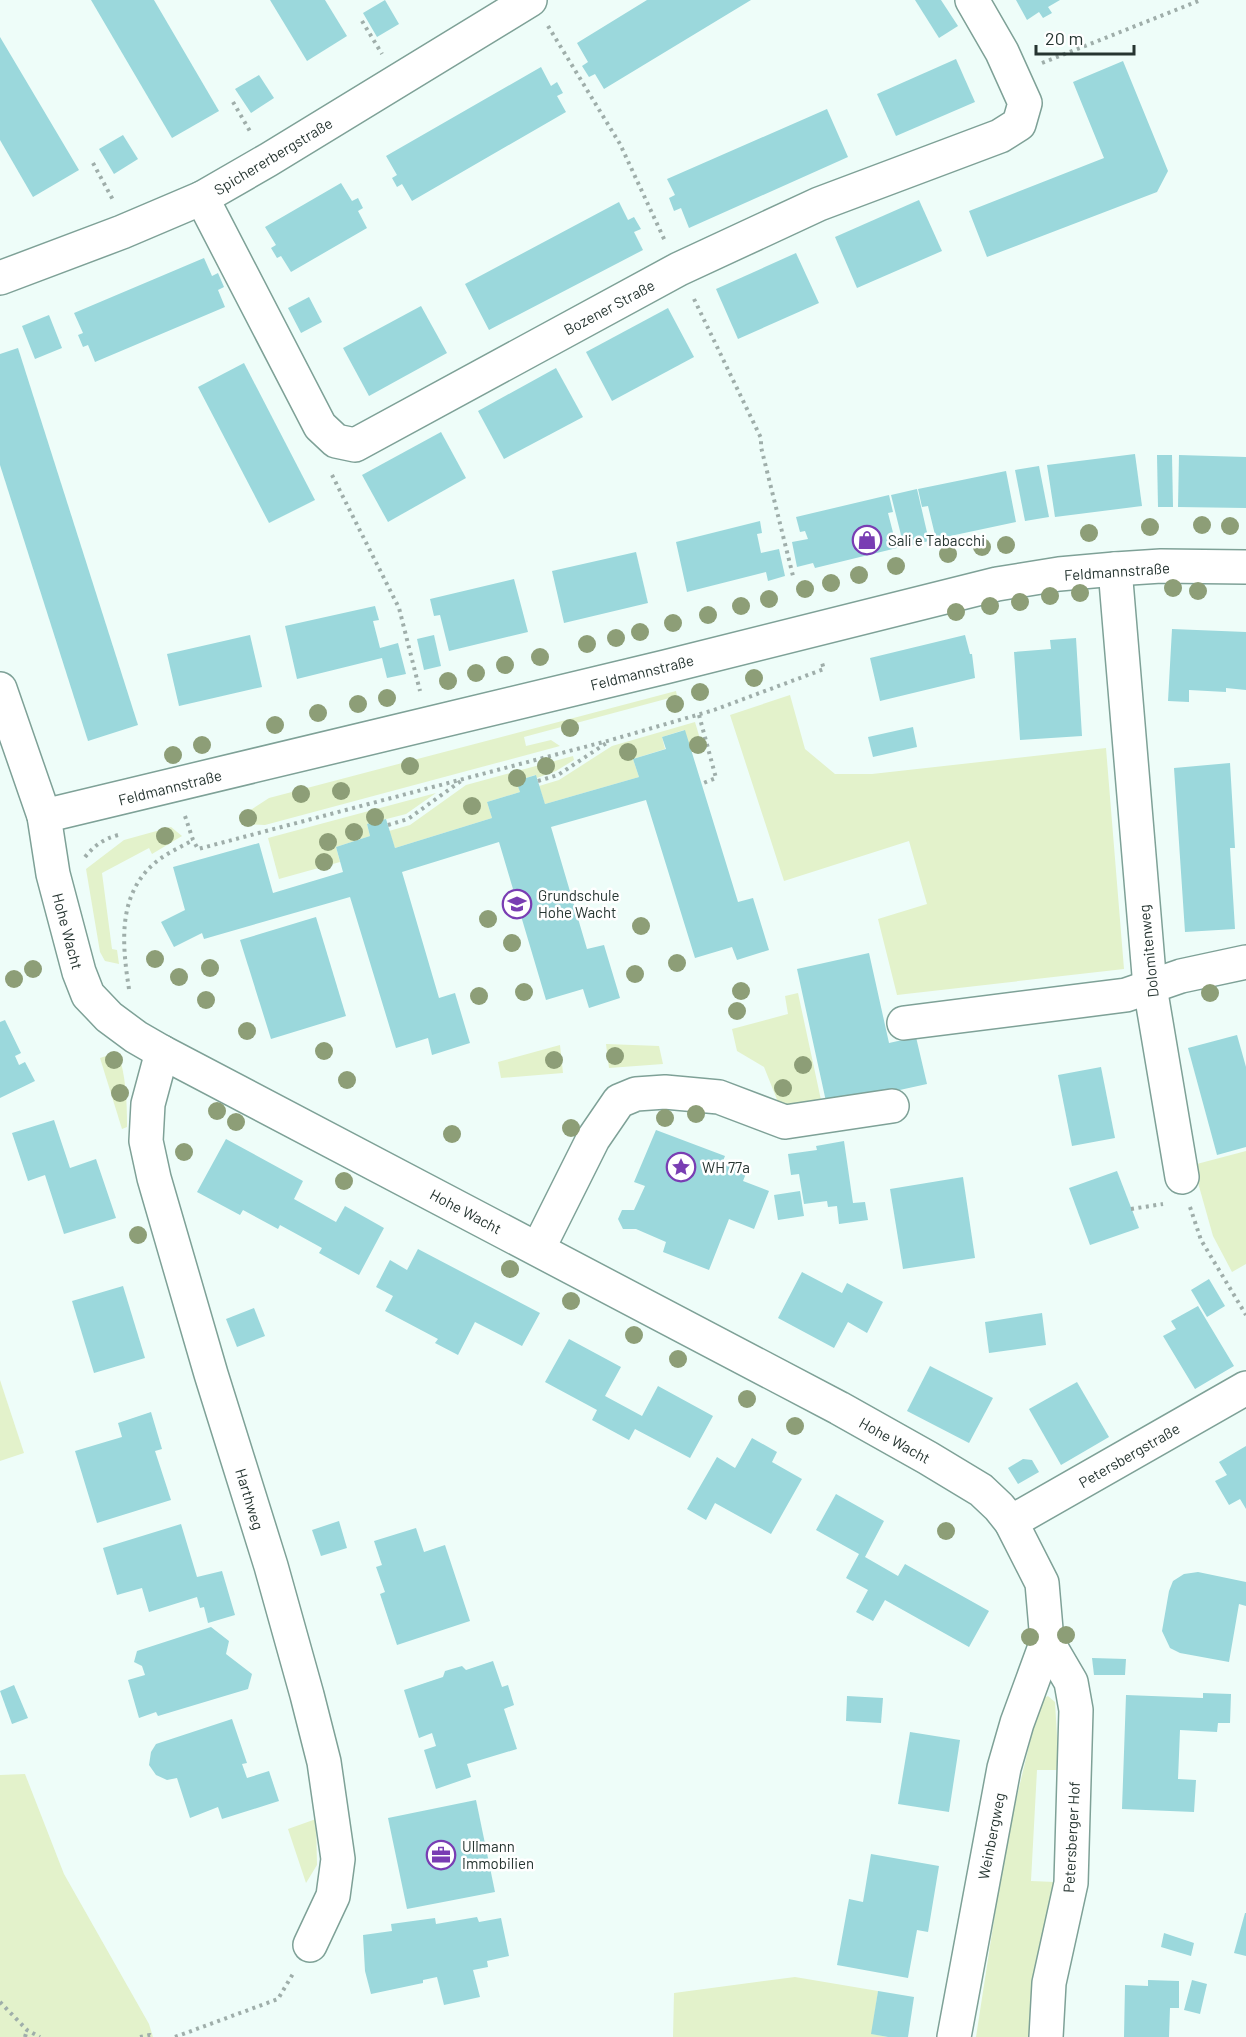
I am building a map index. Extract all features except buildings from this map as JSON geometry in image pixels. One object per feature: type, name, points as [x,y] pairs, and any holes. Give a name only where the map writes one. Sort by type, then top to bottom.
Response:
[{"type":"street","name":"Spichererbergstraße","points":[[0,278],[129,230],[202,198],[530,0]]},
{"type":"street","name":"Bozener Straße","points":[[336,441],[355,445],[679,269],[819,204],[1000,136],[1019,124],[1025,103],[1013,74],[972,0]]},
{"type":"street","points":[[202,198],[320,426],[336,441]]},
{"type":"street","name":"Feldmannstraße","points":[[44,816],[620,678],[997,584],[1059,574],[1115,569],[1161,566],[1246,567]]},
{"type":"street","name":"Dolomitenweg","points":[[1115,569],[1150,987],[1173,1191]]},
{"type":"street","name":"Hohe Wacht","points":[[0,689],[44,816],[52,874],[79,972],[88,995],[109,1017],[136,1037],[162,1052],[830,1403],[981,1490],[1011,1522],[1042,1583],[1047,1641]]},
{"type":"street","points":[[904,1023],[1126,995],[1181,976],[1246,962]]},
{"type":"street","name":"Harthweg","points":[[162,1052],[148,1104],[146,1141],[154,1178],[211,1374],[274,1577],[324,1762],[338,1859],[333,1896],[310,1945]]},
{"type":"street","points":[[538,1249],[593,1139],[619,1101],[636,1095],[665,1092],[719,1097],[785,1122],[892,1106]]},
{"type":"street","name":"Petersbergstraße","points":[[1011,1522],[1246,1388]]},
{"type":"street","name":"Weinbergweg","points":[[954,2037],[1005,1768],[1017,1724],[1047,1641]]},
{"type":"street","name":"Petersberger Hof","points":[[1046,2037],[1049,1983],[1071,1883],[1076,1736],[1076,1710],[1071,1682],[1047,1641]]},
{"type":"path","points":[[1013,74],[1201,0]]},
{"type":"path","points":[[551,32],[620,144],[679,269]]},
{"type":"path","points":[[93,163],[129,230]]},
{"type":"path","points":[[704,319],[761,438],[761,447],[793,576]]},
{"type":"path","points":[[336,441],[331,476],[399,608],[415,672]]},
{"type":"path","points":[[178,818],[186,816],[198,849],[699,715],[821,670]]},
{"type":"path","points":[[699,715],[716,778],[701,784]]},
{"type":"path","points":[[538,781],[558,775],[611,740]]},
{"type":"path","points":[[387,825],[408,819],[464,779]]},
{"type":"path","points":[[83,859],[95,845],[108,838],[129,832]]},
{"type":"path","points":[[126,967],[123,950],[125,917],[131,895],[140,877],[158,861],[193,840]]},
{"type":"path","points":[[1131,1209],[1173,1191],[1246,1315]]},
{"type":"path","points":[[175,2037],[278,1999]]},
{"type":"path","points":[[0,2002],[27,2030],[40,2037]]},
{"type":"path","points":[[25,2037],[27,2030]]},
{"type":"path","points":[[140,2037],[150,2035],[153,2037]]},
{"type":"green space","points":[[676,691],[677,696],[524,737],[526,746],[551,740],[560,746],[265,825],[241,824],[240,817],[269,798]]},
{"type":"green space","points":[[790,695],[805,749],[835,774],[872,774],[1106,748],[1124,969],[897,995],[878,919],[927,904],[909,841],[784,881],[730,715]]},
{"type":"green space","points":[[695,722],[703,749],[691,752],[684,730],[662,737],[665,749],[633,759],[639,777],[545,804],[539,786],[559,780],[612,746]]},
{"type":"green space","points":[[573,756],[574,760],[556,771],[537,778],[535,775],[517,781],[520,792],[487,802],[492,818],[395,848],[389,831],[410,825],[466,785]]},
{"type":"green space","points":[[436,793],[406,814],[367,824],[370,836],[336,847],[340,862],[279,879],[268,838]]},
{"type":"green space","points":[[171,827],[182,836],[152,854],[149,848],[102,873],[112,949],[117,950],[119,964],[105,961],[100,952],[86,869],[124,840]]},
{"type":"green space","points":[[798,993],[821,1100],[780,1107],[764,1067],[737,1051],[732,1029],[788,1014],[785,996]]},
{"type":"green space","points":[[606,1044],[659,1046],[663,1064],[609,1068]]},
{"type":"green space","points":[[560,1045],[563,1073],[501,1078],[498,1062]]},
{"type":"green space","points":[[118,1052],[126,1098],[127,1127],[122,1129],[100,1058]]},
{"type":"green space","points":[[1246,1151],[1246,1264],[1232,1272],[1213,1236],[1193,1165]]},
{"type":"green space","points":[[0,1380],[24,1453],[0,1461]]},
{"type":"green space","points":[[1048,1696],[1055,1702],[1059,1770],[1037,1770],[1031,1881],[1055,1882],[1034,1980],[1030,2037],[976,2037],[1006,1842],[1040,1700]]},
{"type":"green space","points":[[25,1774],[64,1874],[149,2024],[153,2037],[0,2037],[0,1775]]},
{"type":"green space","points":[[316,1819],[317,1865],[306,1883],[288,1829]]},
{"type":"green space","points":[[795,1977],[878,1991],[872,2034],[888,2037],[673,2037],[674,1993]]},
{"type":"place","name":"Sali e Tabacchi","points":[[867,540]]},
{"type":"place","name":"Grundschule Hohe Wacht","points":[[517,904]]},
{"type":"place","name":"WH 77a","points":[[681,1167]]},
{"type":"place","name":"Ullmann Immobilien","points":[[441,1855]]}]
